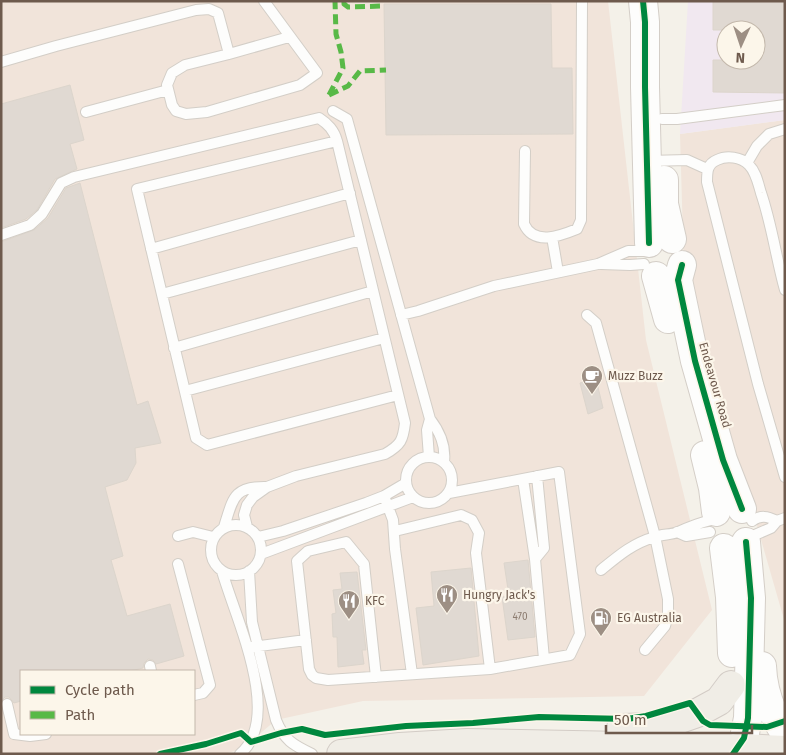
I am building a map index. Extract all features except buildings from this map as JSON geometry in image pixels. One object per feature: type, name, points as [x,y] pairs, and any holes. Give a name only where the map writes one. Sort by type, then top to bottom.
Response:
[{"type":"main road","points":[[518,743],[541,729],[657,727],[697,713],[719,701],[731,685]]},
{"type":"main road","points":[[341,754],[400,747],[467,743],[518,743],[732,751],[785,750]]},
{"type":"street","name":"Endeavour Road","points":[[643,1],[656,161]]},
{"type":"street","name":"Endeavour Road","points":[[661,1],[663,50],[662,119],[656,161],[653,254],[713,488],[741,526]]},
{"type":"street","name":"Endeavour Road","points":[[653,254],[679,244],[683,250],[684,258],[678,280],[695,361],[741,526],[751,598],[748,718],[744,738],[732,751]]},
{"type":"street","name":"Endeavour Road","points":[[732,751],[731,685],[733,637],[728,570],[741,526]]},
{"type":"street","points":[[748,571],[756,579],[762,675],[768,704],[777,723],[785,733]]},
{"type":"lane","points":[[525,151],[524,224],[528,232],[537,237],[552,237],[577,229],[581,220],[582,1]]},
{"type":"lane","points":[[265,2],[317,73],[300,85],[207,112],[186,114],[176,111],[172,106],[167,85],[172,74],[185,65],[289,37]]},
{"type":"lane","points":[[1,62],[56,46],[209,9],[218,13],[229,54]]},
{"type":"lane","points":[[86,112],[168,90]]},
{"type":"lane","points":[[662,119],[677,119],[785,105]]},
{"type":"lane","points":[[333,111],[347,119],[430,419],[439,431],[445,450],[444,462]]},
{"type":"lane","points":[[1,235],[30,225],[42,214],[61,183],[74,177],[319,118],[329,125],[337,141],[405,423],[403,436],[397,447],[385,454],[296,476],[267,487],[253,497],[247,505],[244,515],[247,527]]},
{"type":"lane","points":[[747,164],[757,146],[769,134],[785,130]]},
{"type":"lane","points":[[337,141],[138,189],[174,348],[196,438],[207,445],[398,395]]},
{"type":"lane","points":[[785,290],[770,219],[756,175],[740,159],[719,158],[707,169],[707,182],[758,384],[785,477]]},
{"type":"lane","points":[[656,161],[687,160],[707,169]]},
{"type":"lane","points":[[152,249],[350,194]]},
{"type":"lane","points":[[552,237],[558,272]]},
{"type":"lane","points":[[162,294],[361,240]]},
{"type":"lane","points":[[401,315],[494,286],[598,264],[630,265],[653,254]]},
{"type":"lane","points":[[174,348],[373,291]]},
{"type":"lane","points":[[588,315],[596,322],[655,536],[668,599],[666,626],[645,650]]},
{"type":"lane","points":[[185,391],[384,338]]},
{"type":"lane","points":[[429,456],[427,430],[430,419]]},
{"type":"lane","points":[[429,456],[444,462],[451,472],[450,489],[438,502],[425,503],[413,497],[406,483],[406,476],[412,465],[422,458],[429,456]]},
{"type":"lane","points":[[376,677],[364,564],[346,542],[308,550],[297,561],[309,669],[316,678],[328,680],[376,677],[412,674],[490,669],[570,655],[580,634],[559,472],[464,490],[450,489]]},
{"type":"lane","points":[[535,558],[544,548],[537,476]]},
{"type":"lane","points":[[523,479],[535,558],[544,659]]},
{"type":"lane","points":[[258,537],[283,532],[384,496],[406,483]]},
{"type":"lane","points":[[267,487],[252,486],[243,489],[238,494],[232,504],[224,527],[211,542],[211,556],[213,562],[222,571],[253,647],[281,733],[295,746],[312,754]]},
{"type":"lane","points":[[384,496],[389,506],[395,532],[395,549],[412,674]]},
{"type":"lane","points":[[261,554],[413,497]]},
{"type":"lane","points":[[395,532],[462,515],[472,520],[479,533],[476,552],[490,669]]},
{"type":"lane","points":[[222,571],[235,575],[249,571],[255,567],[261,554],[258,537],[247,527],[235,524],[224,527]]},
{"type":"lane","points":[[602,570],[620,554],[634,545],[655,536],[677,532],[686,536],[741,526]]},
{"type":"lane","points":[[178,536],[193,532],[214,537]]},
{"type":"lane","points":[[178,564],[210,684],[202,693],[195,695]]},
{"type":"lane","points":[[240,754],[251,742],[256,730],[258,711],[249,571]]},
{"type":"lane","points":[[253,647],[306,640]]},
{"type":"lane","points":[[7,704],[14,734],[20,735]]},
{"type":"lane","points":[[22,735],[38,735]]},
{"type":"shaded area","points":[[1,1],[608,1],[646,340],[712,610],[644,696],[363,701],[276,720],[242,749],[224,754],[1,754]]},
{"type":"shaded area","points":[[688,1],[785,1],[785,120],[680,134]]},
{"type":"shaded area","points":[[785,120],[785,623],[684,272],[680,134]]},
{"type":"marked path","points":[[329,95],[343,68],[336,34],[335,1]]},
{"type":"marked path","points":[[344,1],[344,4],[348,7],[384,6]]},
{"type":"marked path","points":[[329,95],[348,86],[360,71],[386,70]]},
{"type":"cycle path","points":[[643,1],[649,243]]},
{"type":"cycle path","points":[[682,265],[678,280],[695,361],[723,460],[742,509]]},
{"type":"cycle path","points":[[733,754],[744,738],[748,718],[751,598],[746,542]]},
{"type":"cycle path","points":[[160,754],[206,744],[241,733],[251,742],[302,729],[325,735],[406,726],[473,723],[539,717],[627,719],[646,716],[690,703],[703,721],[710,725],[767,727],[785,721]]},
{"type":"place","name":"Muzz Buzz","points":[[592,395]]},
{"type":"place","name":"Hungry Jack's","points":[[447,614]]},
{"type":"place","name":"KFC","points":[[349,620]]},
{"type":"place","name":"EG Australia","points":[[601,637]]}]
